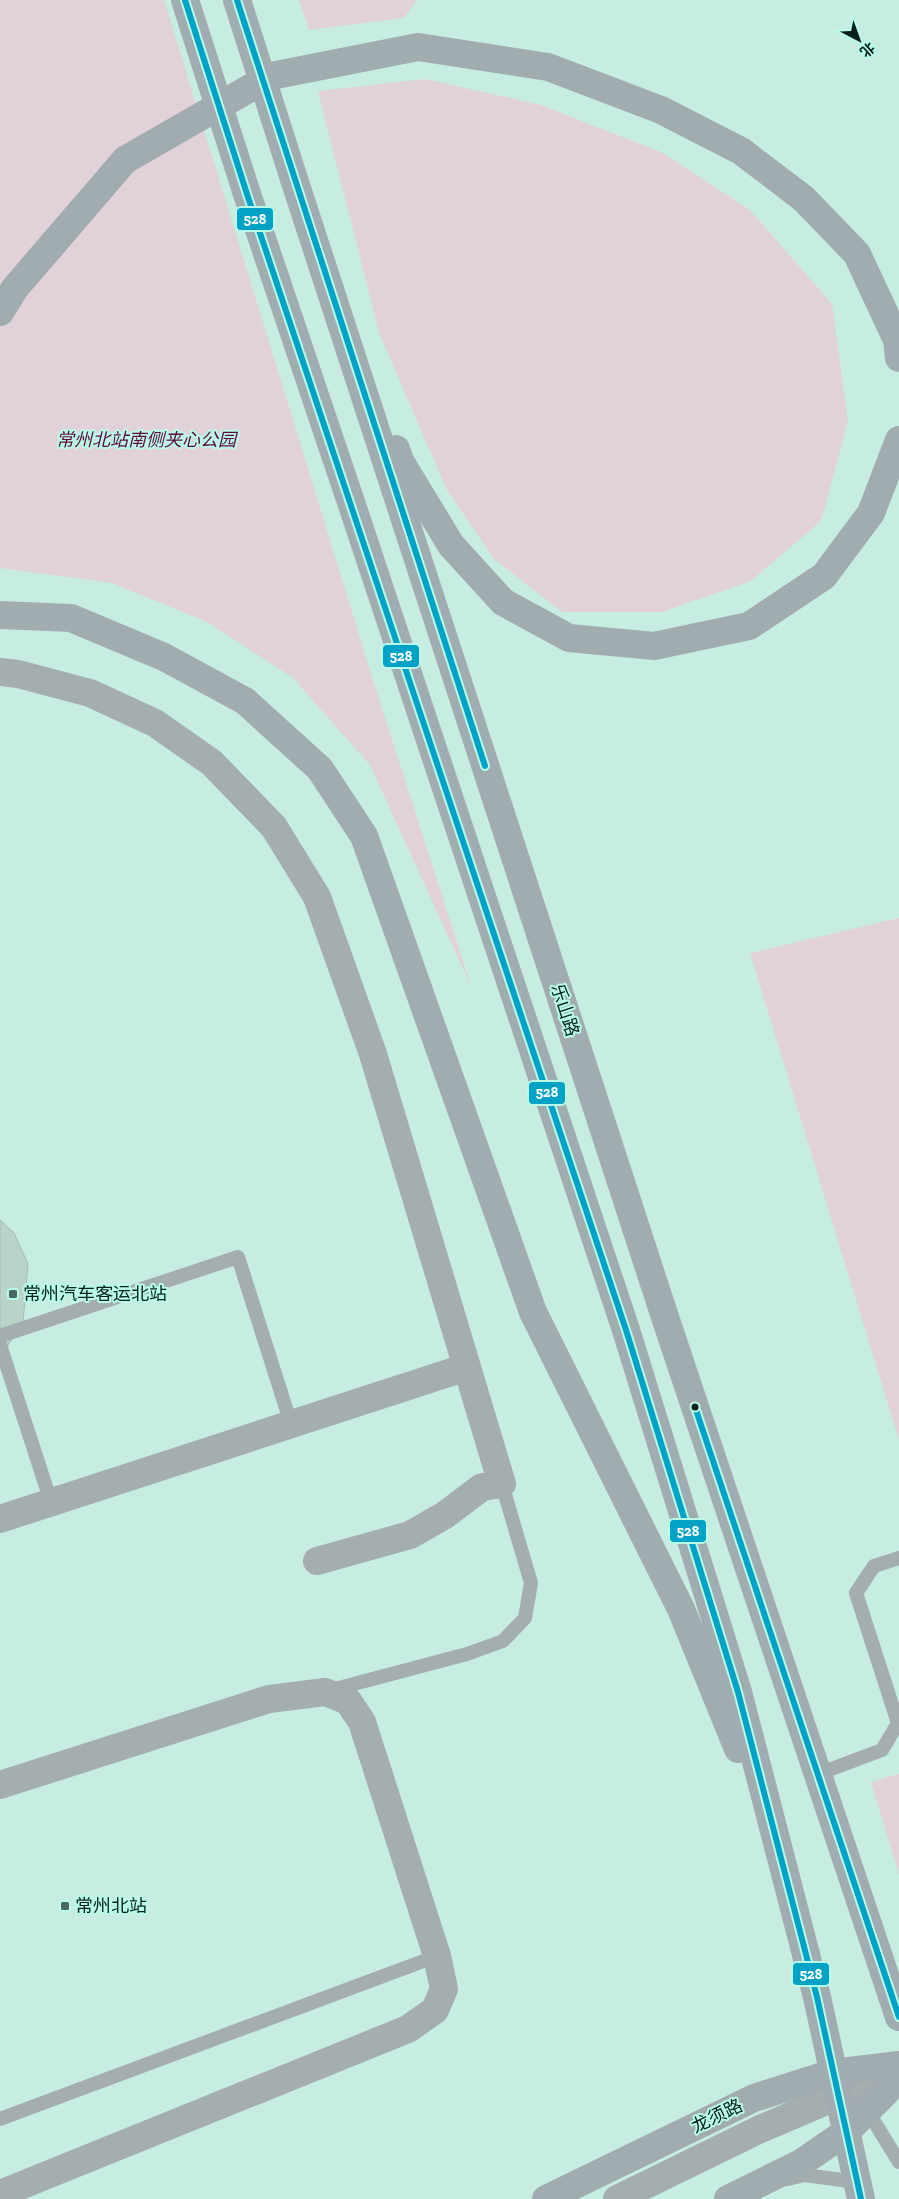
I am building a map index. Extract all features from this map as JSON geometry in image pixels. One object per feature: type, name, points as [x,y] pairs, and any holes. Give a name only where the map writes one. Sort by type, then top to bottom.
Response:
[{"type":"main road","points":[[185,0],[247,194],[623,1321],[738,1692],[817,1997],[835,2085],[855,2123],[863,2193]]},
{"type":"main road","name":"乐山路","points":[[237,0],[658,1295],[899,2017]]},
{"type":"main road","points":[[0,312],[15,288],[125,160],[271,76],[418,47],[548,67],[661,110],[740,150],[804,198],[857,254],[897,340],[899,358]]},
{"type":"main road","points":[[294,179],[400,461],[451,545],[504,602],[569,638],[654,646],[749,626],[824,576],[870,513],[899,440]]},
{"type":"main road","points":[[0,614],[71,618],[164,657],[245,701],[320,769],[364,836],[533,1312],[681,1609],[778,1846]]},
{"type":"main road","name":"龙须路","points":[[546,2199],[754,2098],[835,2085],[899,2065]]},
{"type":"main road","points":[[728,2199],[801,2163],[855,2123],[899,2078]]},
{"type":"street","points":[[0,672],[18,674],[90,693],[154,723],[212,764],[274,827],[317,897],[373,1054],[502,1484],[482,1487],[445,1516],[410,1535],[317,1561]]},
{"type":"street","points":[[0,1519],[468,1367]]},
{"type":"street","points":[[0,1785],[270,1699],[324,1692],[348,1701],[362,1722],[436,1956],[444,1989],[435,2010],[408,2029],[0,2194]]},
{"type":"street","points":[[617,2199],[758,2130],[835,2085],[899,2070]]},
{"type":"lane","points":[[0,1336],[238,1257],[291,1424]]},
{"type":"lane","points":[[0,1345],[51,1502]]},
{"type":"lane","points":[[324,1692],[467,1654],[503,1641],[524,1618],[531,1583],[502,1484]]},
{"type":"lane","points":[[818,1774],[882,1750],[898,1723],[856,1593],[874,1566],[899,1558]]},
{"type":"lane","points":[[0,2119],[436,1956]]},
{"type":"lane","points":[[855,2123],[875,2123],[899,2162]]},
{"type":"lane","points":[[758,2184],[804,2175],[863,2193]]},
{"type":"green space","name":"常州北站南侧夹心公园","points":[[0,0],[164,0],[373,680],[471,986],[370,765],[292,677],[207,622],[112,583],[0,568]]},
{"type":"green space","points":[[299,0],[417,0],[404,18],[309,30]]},
{"type":"green space","points":[[425,79],[541,105],[663,153],[750,210],[832,304],[848,421],[821,521],[751,581],[662,612],[562,612],[494,559],[447,490],[379,333],[318,91]]},
{"type":"green space","points":[[899,918],[899,1440],[750,953]]},
{"type":"green space","points":[[899,1774],[899,1875],[871,1782]]},
{"type":"building","name":"常州汽车客运北站","points":[[0,1220],[14,1233],[28,1264],[23,1323],[0,1357]]},
{"type":"transit line","name":"528","points":[[185,0],[247,194],[626,1330],[738,1692],[817,1997],[861,2199]]},
{"type":"transit line","name":"528","points":[[237,0],[485,766]]},
{"type":"transit line","name":"528","points":[[695,1407],[899,2017]]},
{"type":"place","name":"常州汽车客运北站","points":[[13,1294]]},
{"type":"place","name":"常州北站","points":[[65,1906]]}]
